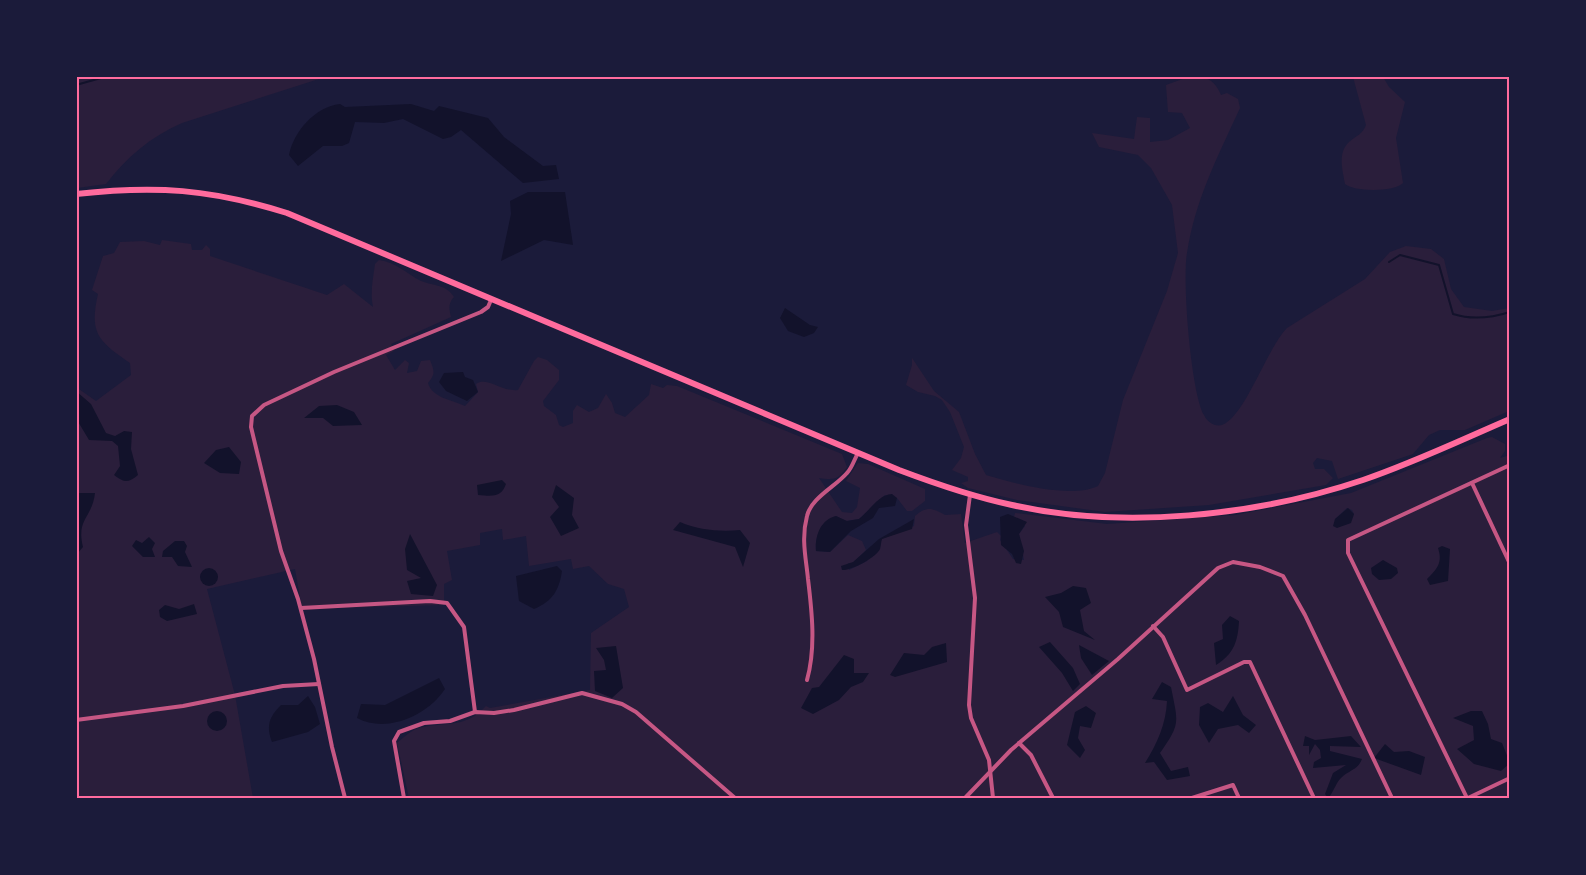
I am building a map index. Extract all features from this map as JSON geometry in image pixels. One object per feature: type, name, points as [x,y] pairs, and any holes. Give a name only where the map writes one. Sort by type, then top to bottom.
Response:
[{"type":"main road","points":[[76,194],[143,188],[210,192],[245,200],[314,224],[858,453],[970,495],[1013,506],[1106,518],[1167,516],[1221,511],[1307,496],[1362,481],[1509,419]]},
{"type":"street","points":[[345,798],[301,608],[281,552],[251,427],[252,416],[264,405],[334,372],[481,312],[488,307],[491,300]]},
{"type":"street","points":[[807,680],[811,665],[812,624],[808,575],[803,558],[807,515],[814,503],[849,471],[858,453]]},
{"type":"street","points":[[1509,465],[1348,540],[1348,553],[1467,798],[1509,778]]},
{"type":"street","points":[[1472,483],[1509,564]]},
{"type":"street","points":[[970,495],[966,525],[975,598],[969,705],[989,760],[993,798]]},
{"type":"street","points":[[965,798],[1019,743],[1118,659],[1218,568],[1233,562],[1260,567],[1283,576],[1305,615],[1392,798]]},
{"type":"street","points":[[301,608],[410,601],[447,603],[464,627],[476,712]]},
{"type":"street","points":[[1152,626],[1163,637],[1187,690],[1250,662],[1314,798]]},
{"type":"street","points":[[76,720],[183,706],[283,686],[319,684]]},
{"type":"street","points":[[404,798],[394,741],[399,732],[424,723],[450,721],[476,712],[494,713],[582,693],[598,695],[636,712],[735,798]]},
{"type":"street","points":[[1019,743],[1031,755],[1053,798]]},
{"type":"street","points":[[1192,798],[1233,785],[1239,798]]},
{"type":"shaded area","points":[[1191,76],[1209,80],[1221,95],[1227,93],[1238,99],[1240,108],[1201,196],[1187,253],[1189,336],[1199,403],[1207,420],[1214,425],[1222,425],[1231,419],[1287,328],[1365,279],[1390,252],[1406,246],[1431,249],[1444,259],[1451,289],[1464,307],[1492,311],[1509,308],[1509,411],[1465,430],[1440,430],[1429,435],[1413,454],[1338,479],[1332,461],[1317,458],[1313,463],[1315,469],[1324,469],[1333,478],[1326,485],[1209,505],[1105,512],[1017,500],[968,488],[961,483],[968,481],[968,477],[952,470],[961,458],[964,447],[950,412],[942,400],[918,392],[906,385],[912,358],[934,391],[959,412],[975,454],[986,475],[1027,486],[1058,491],[1087,490],[1098,486],[1105,473],[1123,400],[1167,291],[1178,253],[1172,205],[1151,168],[1138,155],[1099,147],[1092,133],[1134,139],[1137,117],[1150,118],[1150,142],[1168,140],[1190,128],[1182,113],[1168,112],[1166,85]]},
{"type":"shaded area","points":[[76,77],[325,77],[182,123],[140,149],[106,184],[77,188]]},
{"type":"shaded area","points":[[1353,77],[1383,77],[1389,87],[1405,102],[1396,138],[1403,183],[1399,186],[1365,190],[1345,184],[1343,151],[1345,146],[1361,133],[1366,125]]},
{"type":"shaded area","points":[[340,104],[345,107],[411,104],[434,111],[439,106],[488,118],[504,137],[543,166],[556,165],[559,179],[523,183],[461,130],[443,139],[403,119],[384,123],[355,122],[349,143],[342,146],[323,146],[298,166],[289,155],[301,129],[314,115]]},
{"type":"shaded area","points":[[528,192],[565,192],[573,245],[544,240],[501,261],[511,214],[510,201]]},
{"type":"shaded area","points":[[162,240],[191,244],[192,250],[202,250],[206,245],[210,249],[210,256],[327,295],[344,284],[373,307],[375,264],[379,260],[396,266],[421,281],[447,290],[454,297],[450,306],[451,317],[391,344],[394,351],[386,355],[395,370],[405,360],[409,363],[407,373],[417,371],[421,361],[430,360],[434,372],[428,383],[430,388],[443,398],[465,406],[478,392],[476,384],[480,382],[518,390],[538,357],[547,360],[559,370],[559,380],[543,401],[544,406],[556,415],[559,425],[563,427],[573,423],[573,411],[577,405],[589,412],[598,408],[606,394],[615,413],[625,417],[649,395],[651,384],[663,388],[667,385],[677,386],[842,454],[847,467],[841,474],[832,479],[819,478],[842,512],[852,513],[857,507],[860,488],[846,481],[858,463],[868,464],[925,489],[925,501],[912,511],[907,511],[897,498],[885,495],[859,519],[846,521],[836,516],[823,526],[816,540],[816,551],[830,552],[848,535],[862,541],[866,550],[853,563],[848,563],[849,570],[867,561],[882,539],[914,526],[915,516],[926,509],[945,515],[961,514],[965,543],[997,532],[1013,559],[1024,560],[1019,534],[1025,526],[1014,517],[1015,513],[1107,524],[1235,515],[1351,493],[1492,437],[1505,444],[1505,451],[1500,458],[1510,455],[1509,798],[409,798],[397,743],[416,729],[461,722],[477,714],[486,706],[490,708],[590,690],[591,633],[629,607],[624,589],[608,584],[589,566],[573,569],[571,559],[529,566],[526,536],[503,540],[502,529],[480,533],[480,545],[447,551],[452,580],[444,584],[444,605],[302,609],[295,569],[207,589],[235,695],[253,798],[77,798],[76,387],[96,401],[131,375],[130,363],[103,342],[96,327],[95,307],[98,294],[92,290],[103,256],[114,253],[120,242],[144,241],[160,245]],"holes":[[[1347,508],[1354,514],[1350,523],[1335,527],[1335,519]]]},
{"type":"shaded area","points":[[785,308],[810,325],[818,327],[814,333],[804,337],[788,331],[780,318]]},
{"type":"shaded area","points":[[463,372],[465,377],[473,380],[478,392],[467,401],[446,391],[439,382],[444,373]]},
{"type":"shaded area","points":[[76,391],[91,404],[106,433],[115,436],[124,431],[132,432],[131,449],[138,475],[135,478],[126,481],[114,475],[120,466],[118,446],[112,441],[89,440],[77,420]]},
{"type":"shaded area","points":[[337,405],[354,412],[362,425],[333,426],[323,418],[304,418],[319,406]]},
{"type":"shaded area","points":[[229,447],[241,462],[239,474],[220,473],[204,463],[216,450]]},
{"type":"shaded area","points":[[502,480],[506,484],[499,494],[478,495],[477,485]]},
{"type":"shaded area","points":[[556,485],[574,498],[572,515],[579,528],[561,536],[550,517],[559,507],[552,497]]},
{"type":"shaded area","points":[[77,493],[95,493],[83,524],[81,537],[83,547],[77,554]]},
{"type":"shaded area","points":[[892,494],[897,498],[895,506],[879,508],[873,518],[851,531],[830,552],[816,551],[818,534],[826,521],[836,516],[847,521],[859,519],[878,500]]},
{"type":"shaded area","points":[[1348,508],[1354,514],[1351,523],[1337,528],[1333,526],[1335,519]]},
{"type":"shaded area","points":[[1008,514],[1027,522],[1019,534],[1024,551],[1021,564],[1016,563],[1012,554],[1001,545],[1000,517]]},
{"type":"shaded area","points":[[914,519],[912,529],[882,539],[880,549],[874,556],[857,566],[842,570],[841,566],[853,562],[879,539]]},
{"type":"shaded area","points":[[680,522],[710,530],[740,530],[750,543],[743,567],[735,547],[673,530]]},
{"type":"shaded area","points":[[410,534],[437,585],[433,596],[411,594],[407,581],[421,578],[407,570],[405,549]]},
{"type":"shaded area","points":[[149,537],[155,543],[152,549],[155,557],[143,557],[132,546],[136,540],[142,543]]},
{"type":"shaded area","points":[[175,541],[184,541],[187,546],[185,552],[192,567],[178,566],[172,557],[162,557],[163,551]]},
{"type":"shaded area","points":[[1442,546],[1450,549],[1448,581],[1430,585],[1427,579],[1438,565],[1440,558],[1438,548]]},
{"type":"shaded area","points":[[1383,560],[1397,568],[1398,573],[1391,579],[1379,580],[1372,574],[1371,568]]},
{"type":"shaded area","points":[[557,566],[562,571],[561,578],[554,594],[546,602],[534,609],[519,601],[516,576]]},
{"type":"shaded area","points":[[209,568],[215,571],[218,577],[215,583],[209,586],[203,583],[200,577],[203,571]]},
{"type":"shaded area","points":[[1073,586],[1086,588],[1091,603],[1080,610],[1084,631],[1095,640],[1063,627],[1059,612],[1045,597],[1061,593]]},
{"type":"shaded area","points":[[194,604],[197,614],[167,621],[160,617],[159,610],[165,605],[179,609]]},
{"type":"shaded area","points":[[1230,616],[1239,621],[1238,635],[1231,652],[1216,665],[1214,643],[1223,639],[1222,625]]},
{"type":"shaded area","points":[[1050,642],[1073,668],[1080,684],[1073,691],[1062,673],[1039,647]]},
{"type":"shaded area","points":[[946,643],[947,662],[895,677],[890,675],[904,653],[924,655],[932,647]]},
{"type":"shaded area","points":[[1079,645],[1109,661],[1092,675],[1081,658]]},
{"type":"shaded area","points":[[616,646],[623,688],[612,698],[595,691],[594,671],[606,670],[604,660],[596,648]]},
{"type":"shaded area","points":[[844,655],[854,659],[854,673],[869,673],[863,682],[851,687],[839,700],[813,714],[801,708],[812,688],[819,687]]},
{"type":"shaded area","points":[[439,678],[445,689],[438,698],[418,714],[394,723],[381,724],[357,718],[361,704],[385,705]]},
{"type":"shaded area","points":[[1162,682],[1171,687],[1176,722],[1172,735],[1160,753],[1171,771],[1188,767],[1190,776],[1167,780],[1154,762],[1145,763],[1157,741],[1165,718],[1167,701],[1152,699]]},
{"type":"shaded area","points":[[308,696],[315,707],[320,724],[308,732],[272,742],[269,726],[277,709],[281,705],[298,705]]},
{"type":"shaded area","points":[[1233,696],[1243,715],[1256,725],[1249,733],[1238,725],[1218,729],[1209,743],[1199,725],[1200,707],[1208,703],[1223,712]]},
{"type":"shaded area","points":[[1086,706],[1096,713],[1091,728],[1080,726],[1078,738],[1085,750],[1080,758],[1067,745],[1075,712]]},
{"type":"shaded area","points":[[213,711],[221,711],[227,717],[227,725],[221,731],[213,731],[207,725],[207,717]]},
{"type":"shaded area","points":[[1471,711],[1482,711],[1491,739],[1502,743],[1510,763],[1501,771],[1474,764],[1457,749],[1474,740],[1473,726],[1453,718]]},
{"type":"shaded area","points":[[1305,736],[1315,740],[1351,736],[1361,747],[1330,746],[1330,751],[1362,759],[1356,768],[1341,778],[1328,798],[1325,794],[1333,773],[1346,765],[1313,768],[1314,762],[1321,758],[1320,750],[1315,744],[1309,755],[1309,746],[1303,746]]},
{"type":"shaded area","points":[[1385,744],[1394,752],[1409,751],[1425,757],[1421,775],[1374,758]]},
{"type":"waterway","points":[[76,85],[108,76]]},
{"type":"waterway","points":[[1389,262],[1400,255],[1439,265],[1453,314],[1482,318],[1510,312]]}]
